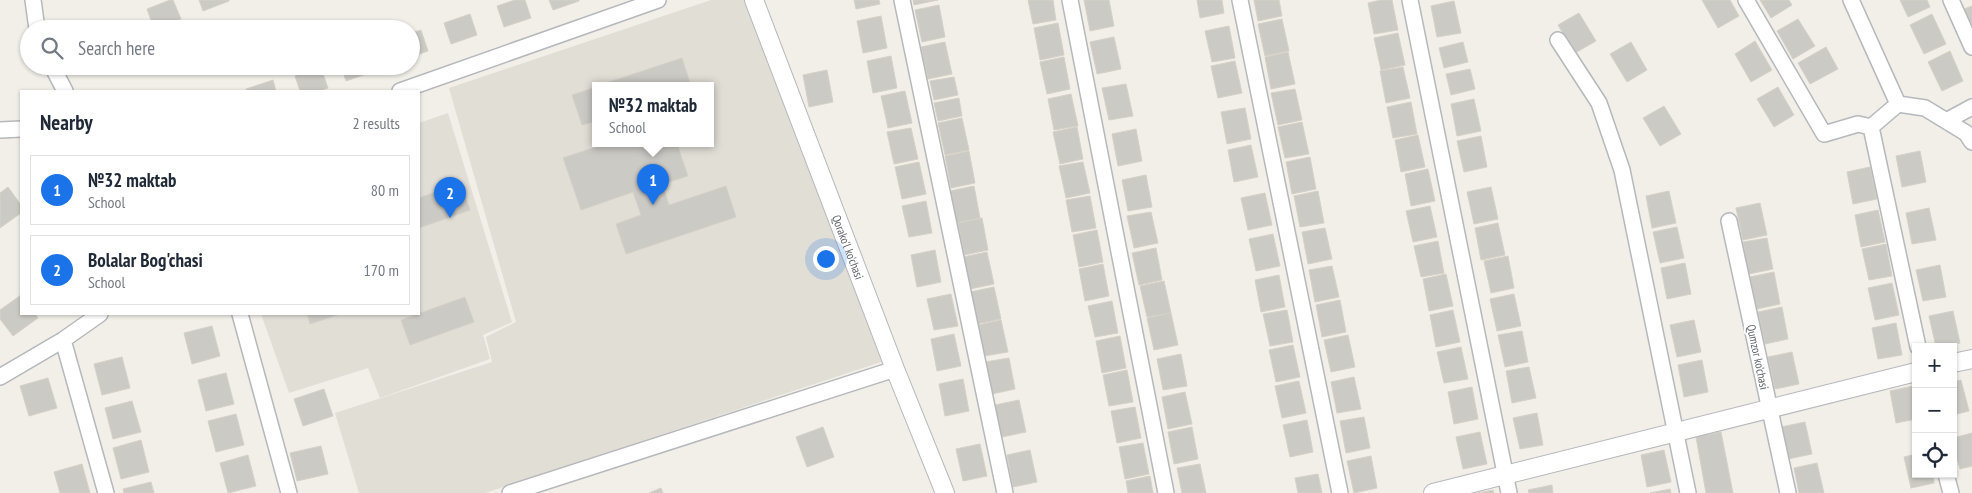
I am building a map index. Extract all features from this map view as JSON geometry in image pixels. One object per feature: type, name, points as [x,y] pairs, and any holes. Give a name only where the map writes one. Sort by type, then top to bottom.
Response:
[{"type":"street","points":[[33,0],[35,20]]},
{"type":"street","points":[[403,90],[658,0]]},
{"type":"street","name":"Qorako'l ko'chasi","points":[[754,0],[895,369],[945,493]]},
{"type":"street","points":[[902,0],[1005,493]]},
{"type":"street","points":[[1070,0],[1166,493]]},
{"type":"street","points":[[1240,0],[1340,493]]},
{"type":"street","points":[[1410,0],[1510,493]]},
{"type":"street","points":[[1746,0],[1824,134],[1858,124],[1871,128]]},
{"type":"street","points":[[1851,0],[1898,104]]},
{"type":"street","points":[[1951,0],[1972,47]]},
{"type":"street","points":[[1558,40],[1599,103],[1622,170],[1674,432],[1688,493]]},
{"type":"street","points":[[57,75],[64,90]]},
{"type":"street","points":[[1871,128],[1898,104]]},
{"type":"street","points":[[1898,104],[1925,108],[1966,133],[1972,142]]},
{"type":"street","points":[[1946,121],[1972,107]]},
{"type":"street","points":[[1871,128],[1917,343]]},
{"type":"street","points":[[0,130],[20,129]]},
{"type":"street","name":"Qumzor ko'chasi","points":[[1729,221],[1768,409],[1788,493]]},
{"type":"street","points":[[0,377],[63,340],[99,315]]},
{"type":"street","points":[[240,315],[289,493]]},
{"type":"street","points":[[63,340],[106,493]]},
{"type":"street","points":[[1957,362],[1972,359]]},
{"type":"street","points":[[510,493],[895,369]]},
{"type":"street","points":[[1433,493],[1912,373]]},
{"type":"street","points":[[1947,478],[1950,493]]},
{"type":"shaded area","points":[[711,0],[745,0],[884,361],[485,493],[359,493],[335,413],[492,362],[486,337],[516,322],[449,88]]},
{"type":"shaded area","points":[[448,113],[512,322],[483,335],[490,359],[380,398],[368,368],[289,393],[261,315],[420,315],[420,123]]},
{"type":"building","points":[[173,0],[181,19],[151,20],[147,9]]},
{"type":"building","points":[[199,0],[229,0],[229,1],[203,11]]},
{"type":"building","points":[[515,0],[525,0],[531,18],[504,27],[497,6]]},
{"type":"building","points":[[549,0],[579,0],[579,1],[553,10]]},
{"type":"building","points":[[854,0],[879,0],[880,4],[856,9]]},
{"type":"building","points":[[913,0],[938,0],[914,5]]},
{"type":"building","points":[[1028,0],[1053,0],[1056,20],[1033,24]]},
{"type":"building","points":[[1084,0],[1109,0],[1114,26],[1090,31]]},
{"type":"building","points":[[1197,0],[1222,0],[1224,13],[1200,18]]},
{"type":"building","points":[[1254,0],[1279,0],[1282,16],[1258,21]]},
{"type":"building","points":[[1392,0],[1398,30],[1374,34],[1368,3]]},
{"type":"building","points":[[1702,0],[1730,0],[1739,16],[1718,28]]},
{"type":"building","points":[[1760,0],[1789,0],[1792,5],[1771,18]]},
{"type":"building","points":[[1900,0],[1927,0],[1930,7],[1908,17]]},
{"type":"building","points":[[1454,1],[1461,33],[1437,37],[1431,6]]},
{"type":"building","points":[[939,5],[945,37],[922,42],[915,10]]},
{"type":"building","points":[[1972,6],[1972,25],[1964,9]]},
{"type":"building","points":[[1579,13],[1596,41],[1575,53],[1558,25]]},
{"type":"building","points":[[470,14],[477,35],[451,44],[444,23]]},
{"type":"building","points":[[1932,14],[1946,44],[1924,54],[1910,25]]},
{"type":"building","points":[[881,16],[887,48],[863,53],[857,21]]},
{"type":"building","points":[[1282,19],[1289,51],[1265,56],[1258,24]]},
{"type":"building","points":[[1798,19],[1815,46],[1793,59],[1777,31]]},
{"type":"building","points":[[1058,23],[1064,55],[1040,60],[1034,28]]},
{"type":"building","points":[[1229,26],[1235,58],[1212,62],[1205,31]]},
{"type":"building","points":[[420,30],[428,51],[420,54]]},
{"type":"building","points":[[1398,33],[1405,65],[1381,70],[1374,38]]},
{"type":"building","points":[[1114,37],[1121,69],[1097,74],[1090,42]]},
{"type":"building","points":[[1755,41],[1772,70],[1751,82],[1735,54]]},
{"type":"building","points":[[945,42],[952,74],[928,79],[921,47]]},
{"type":"building","points":[[1463,42],[1468,62],[1444,68],[1439,48]]},
{"type":"building","points":[[1631,42],[1647,70],[1627,82],[1610,54]]},
{"type":"building","points":[[1826,47],[1838,69],[1810,84],[1798,63]]},
{"type":"building","points":[[1950,51],[1963,81],[1942,91],[1928,62]]},
{"type":"building","points":[[1288,52],[1295,84],[1271,89],[1265,57]]},
{"type":"building","points":[[891,56],[897,88],[873,93],[867,61]]},
{"type":"building","points":[[1064,57],[1070,89],[1047,94],[1040,62]]},
{"type":"building","points":[[682,58],[690,82],[609,82]]},
{"type":"building","points":[[1235,61],[1242,93],[1218,98],[1211,66]]},
{"type":"building","points":[[1403,67],[1410,98],[1386,103],[1380,71]]},
{"type":"building","points":[[1470,69],[1475,89],[1451,95],[1446,74]]},
{"type":"building","points":[[827,70],[833,102],[809,107],[803,75]]},
{"type":"building","points":[[323,75],[328,88],[323,90],[300,90],[295,76]]},
{"type":"building","points":[[344,75],[363,75],[346,81]]},
{"type":"building","points":[[954,77],[958,95],[934,100],[930,81]]},
{"type":"building","points":[[273,80],[276,90],[246,90]]},
{"type":"building","points":[[1126,84],[1133,116],[1109,120],[1102,88]]},
{"type":"building","points":[[1778,87],[1794,115],[1774,127],[1757,99]]},
{"type":"building","points":[[592,88],[592,122],[582,125],[572,95]]},
{"type":"building","points":[[1295,89],[1302,120],[1278,125],[1271,93]]},
{"type":"building","points":[[905,91],[912,123],[888,128],[881,96]]},
{"type":"building","points":[[1071,94],[1078,126],[1054,130],[1048,99]]},
{"type":"building","points":[[959,98],[962,116],[938,121],[934,103]]},
{"type":"building","points":[[1474,99],[1481,131],[1457,136],[1451,104]]},
{"type":"building","points":[[1411,102],[1417,134],[1393,138],[1387,107]]},
{"type":"building","points":[[1664,106],[1681,134],[1660,146],[1643,118]]},
{"type":"building","points":[[1245,108],[1251,139],[1227,144],[1221,112]]},
{"type":"building","points":[[962,118],[969,150],[945,155],[938,123]]},
{"type":"building","points":[[1302,122],[1309,154],[1285,158],[1278,127]]},
{"type":"building","points":[[1077,127],[1083,159],[1060,164],[1053,132]]},
{"type":"building","points":[[911,128],[918,159],[894,164],[887,132]]},
{"type":"building","points":[[1136,129],[1142,161],[1118,166],[1112,134]]},
{"type":"building","points":[[1418,135],[1425,167],[1401,172],[1395,140]]},
{"type":"building","points":[[1481,136],[1487,167],[1464,172],[1457,141]]},
{"type":"building","points":[[1251,145],[1258,177],[1234,182],[1228,150]]},
{"type":"building","points":[[595,147],[678,147],[688,176],[662,184],[669,205],[726,186],[736,217],[626,254],[616,224],[641,215],[633,192],[581,210],[563,158]]},
{"type":"building","points":[[969,151],[975,183],[951,188],[945,156]]},
{"type":"building","points":[[1920,151],[1926,182],[1902,187],[1896,156]]},
{"type":"building","points":[[1310,157],[1316,189],[1292,194],[1286,162]]},
{"type":"building","points":[[919,162],[926,194],[902,199],[895,167]]},
{"type":"building","points":[[1083,162],[1090,193],[1066,198],[1059,166]]},
{"type":"building","points":[[1870,167],[1877,199],[1853,204],[1847,172]]},
{"type":"building","points":[[1428,169],[1435,201],[1411,206],[1405,174]]},
{"type":"building","points":[[1146,175],[1152,207],[1128,211],[1122,180]]},
{"type":"building","points":[[461,183],[470,210],[420,228],[420,198]]},
{"type":"building","points":[[974,186],[980,218],[956,223],[950,191]]},
{"type":"building","points":[[8,187],[20,204],[20,214],[0,228],[0,193]]},
{"type":"building","points":[[1491,187],[1498,219],[1474,224],[1467,192]]},
{"type":"building","points":[[1318,191],[1324,223],[1300,227],[1294,196]]},
{"type":"building","points":[[1669,191],[1676,223],[1652,228],[1646,196]]},
{"type":"building","points":[[1265,193],[1272,225],[1248,230],[1241,198]]},
{"type":"building","points":[[1090,196],[1096,228],[1072,232],[1066,200]]},
{"type":"building","points":[[926,201],[932,233],[909,237],[902,206]]},
{"type":"building","points":[[1760,203],[1767,235],[1743,240],[1736,208]]},
{"type":"building","points":[[1430,206],[1437,237],[1413,242],[1406,211]]},
{"type":"building","points":[[1929,208],[1936,240],[1912,244],[1906,213]]},
{"type":"building","points":[[1878,210],[1885,242],[1861,247],[1855,215]]},
{"type":"building","points":[[1151,212],[1158,243],[1134,248],[1127,216]]},
{"type":"building","points":[[982,218],[988,250],[964,255],[958,223]]},
{"type":"building","points":[[1498,223],[1505,255],[1481,260],[1475,228]]},
{"type":"building","points":[[1677,227],[1684,258],[1660,263],[1653,232]]},
{"type":"building","points":[[1325,228],[1332,259],[1308,264],[1302,232]]},
{"type":"building","points":[[1097,230],[1103,262],[1079,267],[1073,235]]},
{"type":"building","points":[[1273,234],[1280,266],[1256,271],[1249,239]]},
{"type":"building","points":[[1767,238],[1773,269],[1749,274],[1743,242]]},
{"type":"building","points":[[1438,241],[1444,273],[1421,277],[1414,246]]},
{"type":"building","points":[[1886,244],[1892,276],[1869,280],[1862,249]]},
{"type":"building","points":[[1156,248],[1162,280],[1139,285],[1132,253]]},
{"type":"building","points":[[935,250],[941,282],[917,287],[911,255]]},
{"type":"building","points":[[987,252],[994,284],[970,289],[963,257]]},
{"type":"building","points":[[1508,256],[1514,288],[1491,293],[1484,261]]},
{"type":"building","points":[[1685,263],[1691,294],[1667,299],[1661,268]]},
{"type":"building","points":[[1103,264],[1109,296],[1085,301],[1079,269]]},
{"type":"building","points":[[1940,265],[1946,297],[1923,301],[1916,270]]},
{"type":"building","points":[[1332,266],[1339,297],[1315,302],[1309,270]]},
{"type":"building","points":[[1774,272],[1780,304],[1757,309],[1750,277]]},
{"type":"building","points":[[1446,274],[1453,306],[1429,311],[1423,279]]},
{"type":"building","points":[[1279,275],[1285,307],[1261,312],[1255,280]]},
{"type":"building","points":[[1164,281],[1171,313],[1147,317],[1140,286]]},
{"type":"building","points":[[1892,283],[1899,315],[1875,320],[1868,288]]},
{"type":"building","points":[[994,287],[1001,319],[977,324],[970,292]]},
{"type":"building","points":[[951,294],[958,326],[934,330],[927,299]]},
{"type":"building","points":[[1514,294],[1521,326],[1497,331],[1490,299]]},
{"type":"building","points":[[20,296],[20,315],[36,315],[38,318],[13,336],[0,319],[0,310]]},
{"type":"building","points":[[465,297],[474,322],[410,345],[401,320],[420,315],[420,313]]},
{"type":"building","points":[[1340,300],[1346,332],[1322,337],[1316,305]]},
{"type":"building","points":[[1112,301],[1118,333],[1095,337],[1088,306]]},
{"type":"building","points":[[1782,307],[1788,339],[1765,344],[1758,312]]},
{"type":"building","points":[[1287,310],[1293,342],[1270,346],[1263,314]]},
{"type":"building","points":[[1453,310],[1460,342],[1436,347],[1430,315]]},
{"type":"building","points":[[1953,311],[1960,343],[1935,343],[1929,316]]},
{"type":"building","points":[[1171,313],[1178,345],[1154,350],[1147,318]]},
{"type":"building","points":[[307,315],[337,315],[310,324]]},
{"type":"building","points":[[1001,320],[1008,352],[984,356],[978,325]]},
{"type":"building","points":[[1694,320],[1701,352],[1677,357],[1670,325]]},
{"type":"building","points":[[1896,323],[1902,355],[1878,359],[1872,328]]},
{"type":"building","points":[[212,326],[220,356],[192,364],[184,333]]},
{"type":"building","points":[[1522,331],[1528,362],[1505,367],[1498,335]]},
{"type":"building","points":[[954,334],[961,366],[937,371],[931,339]]},
{"type":"building","points":[[1348,335],[1355,367],[1331,372],[1324,340]]},
{"type":"building","points":[[1120,336],[1126,368],[1102,373],[1096,341]]},
{"type":"building","points":[[1293,345],[1300,377],[1276,382],[1269,350]]},
{"type":"building","points":[[1461,347],[1468,379],[1444,383],[1437,352]]},
{"type":"building","points":[[1792,352],[1799,384],[1775,389],[1768,357]]},
{"type":"building","points":[[1181,354],[1187,386],[1163,390],[1157,359]]},
{"type":"building","points":[[122,357],[130,388],[102,395],[94,364]]},
{"type":"building","points":[[1009,358],[1015,389],[992,394],[985,362]]},
{"type":"building","points":[[1702,360],[1708,392],[1684,397],[1678,365]]},
{"type":"building","points":[[1529,367],[1536,398],[1512,403],[1506,371]]},
{"type":"building","points":[[1127,370],[1133,402],[1109,406],[1103,375]]},
{"type":"building","points":[[226,373],[234,404],[206,411],[198,380]]},
{"type":"building","points":[[1354,377],[1361,409],[1337,413],[1331,382]]},
{"type":"building","points":[[48,378],[57,408],[29,416],[20,386]]},
{"type":"building","points":[[963,379],[969,411],[945,416],[939,384]]},
{"type":"building","points":[[1961,380],[1969,411],[1957,414],[1957,388],[1957,381]]},
{"type":"building","points":[[1299,381],[1306,413],[1282,418],[1275,386]]},
{"type":"building","points":[[1912,386],[1912,420],[1896,423],[1890,391]]},
{"type":"building","points":[[1472,387],[1478,419],[1454,424],[1448,392]]},
{"type":"building","points":[[324,389],[333,416],[303,426],[294,399]]},
{"type":"building","points":[[1185,392],[1192,424],[1168,429],[1162,397]]},
{"type":"building","points":[[1019,400],[1026,432],[1002,437],[995,405]]},
{"type":"building","points":[[132,401],[141,432],[113,439],[105,408]]},
{"type":"building","points":[[1135,407],[1141,438],[1117,443],[1111,411]]},
{"type":"building","points":[[1537,413],[1543,445],[1520,449],[1513,418]]},
{"type":"building","points":[[236,414],[244,445],[216,452],[208,421]]},
{"type":"building","points":[[1364,417],[1370,448],[1346,453],[1340,421]]},
{"type":"building","points":[[1307,420],[1313,452],[1290,457],[1283,425]]},
{"type":"building","points":[[1805,422],[1812,454],[1788,459],[1781,427]]},
{"type":"building","points":[[823,427],[834,457],[807,467],[796,437]]},
{"type":"building","points":[[1192,427],[1198,459],[1174,464],[1168,432]]},
{"type":"building","points":[[1480,432],[1487,464],[1463,469],[1456,437]]},
{"type":"building","points":[[1721,432],[1733,493],[1706,493],[1696,437]]},
{"type":"building","points":[[1972,433],[1972,466],[1960,469],[1957,459],[1957,437]]},
{"type":"building","points":[[141,440],[149,472],[121,479],[113,448]]},
{"type":"building","points":[[1143,443],[1149,474],[1125,479],[1119,447]]},
{"type":"building","points":[[980,444],[987,476],[963,481],[956,449]]},
{"type":"building","points":[[321,446],[328,474],[297,481],[290,453]]},
{"type":"building","points":[[1030,450],[1037,482],[1013,487],[1007,455]]},
{"type":"building","points":[[1664,450],[1671,482],[1647,487],[1641,455]]},
{"type":"building","points":[[248,455],[256,486],[228,493],[220,463]]},
{"type":"building","points":[[1912,455],[1912,478],[1933,478],[1934,483],[1911,488],[1904,457]]},
{"type":"building","points":[[1371,456],[1377,488],[1354,493],[1347,461]]},
{"type":"building","points":[[1817,463],[1824,493],[1799,493],[1794,468]]},
{"type":"building","points":[[82,464],[90,493],[60,493],[54,472]]},
{"type":"building","points":[[1200,464],[1206,493],[1182,493],[1177,468]]},
{"type":"building","points":[[1318,474],[1322,493],[1298,493],[1295,478]]},
{"type":"building","points":[[1150,476],[1153,493],[1128,493],[1126,481]]},
{"type":"building","points":[[151,482],[154,493],[124,493],[123,489]]},
{"type":"building","points":[[1552,485],[1553,493],[1529,493],[1528,490]]},
{"type":"building","points":[[661,488],[663,493],[649,493]]},
{"type":"building","points":[[1670,489],[1671,493],[1650,493]]},
{"type":"building","points":[[1493,490],[1494,493],[1478,493]]},
{"type":"place","name":"№32 maktab","points":[[653,205]]},
{"type":"place","name":"Bolalar Bog'chasi","points":[[450,218]]}]
